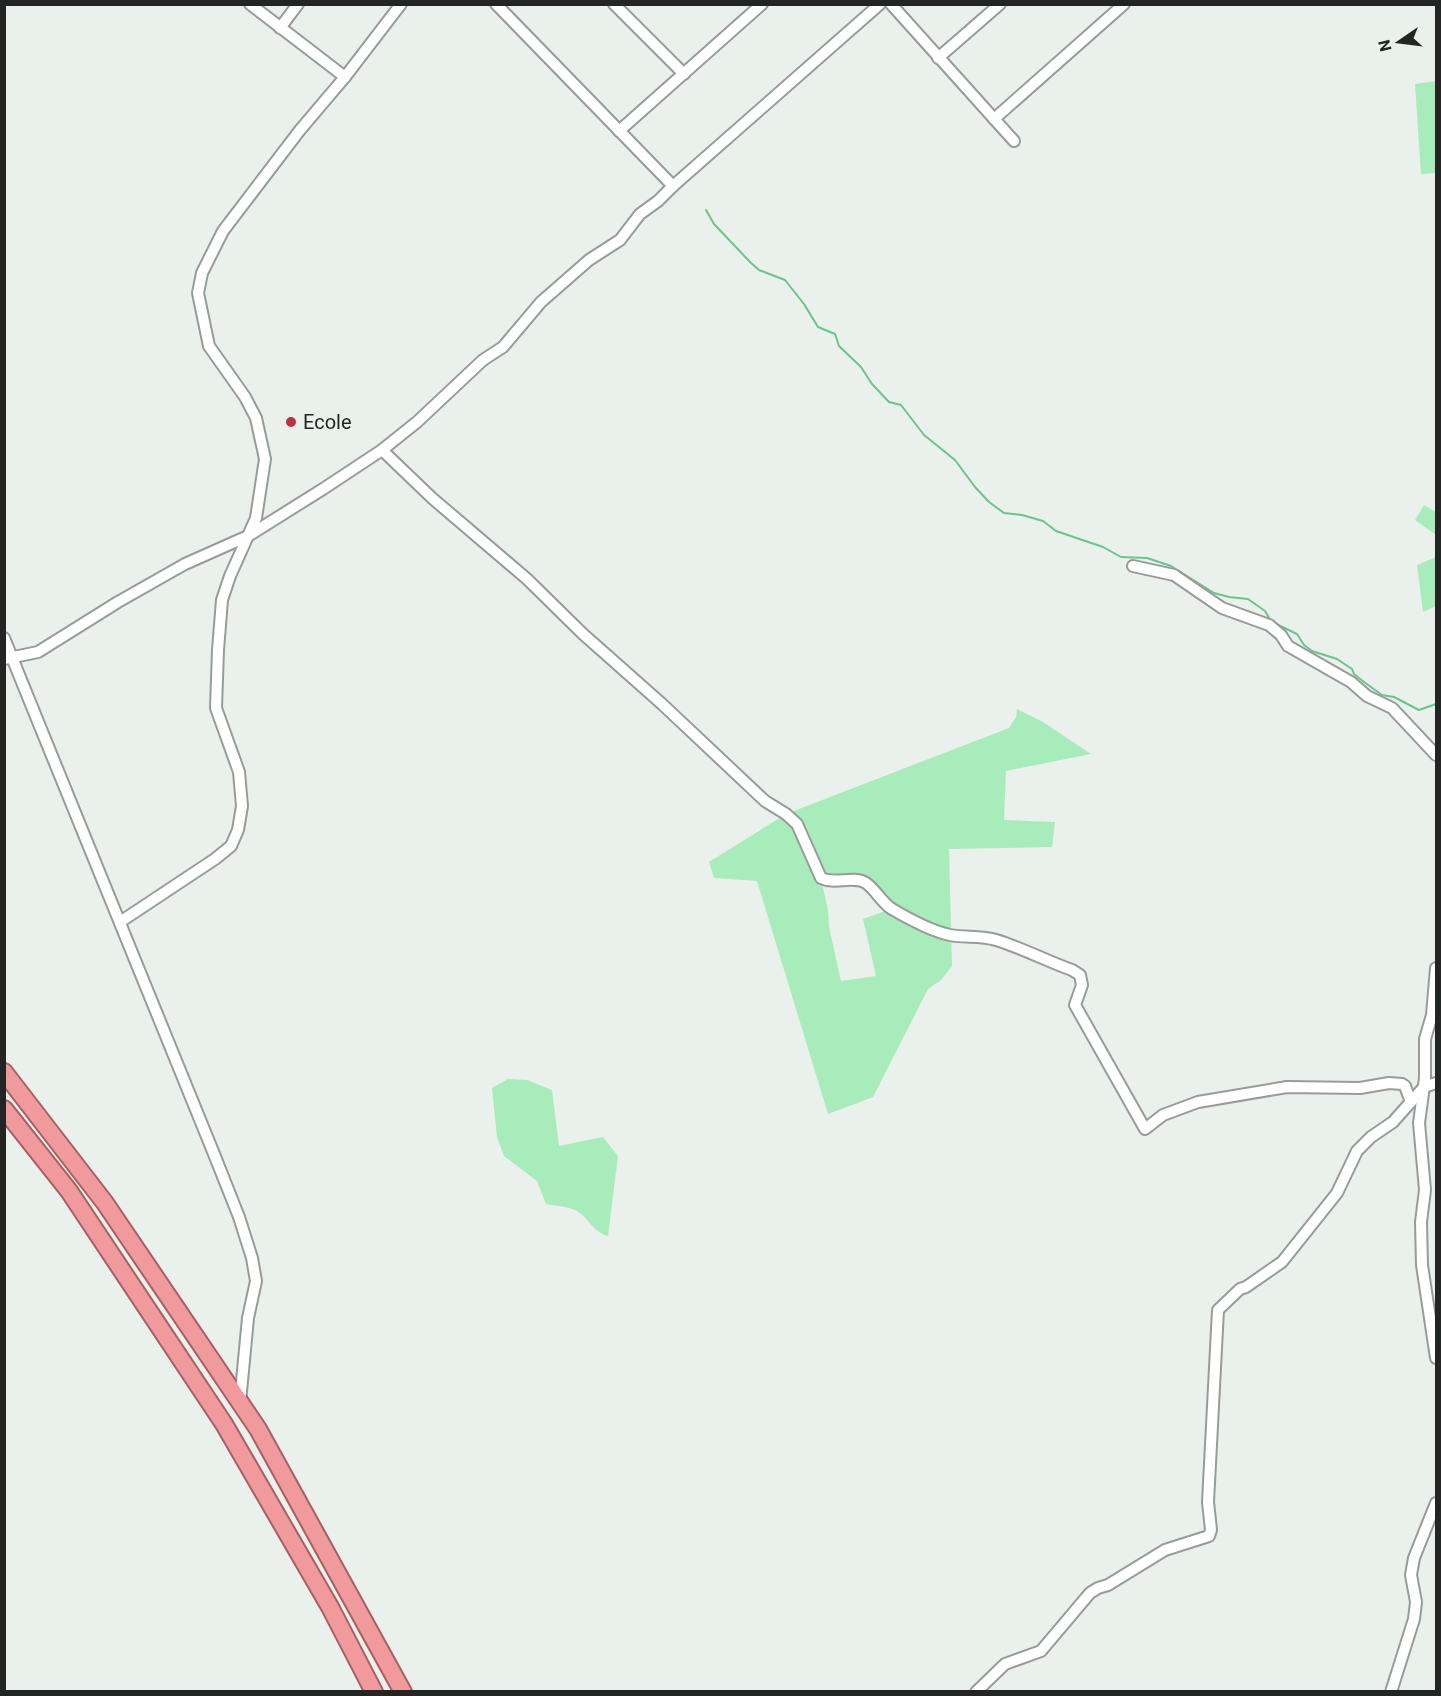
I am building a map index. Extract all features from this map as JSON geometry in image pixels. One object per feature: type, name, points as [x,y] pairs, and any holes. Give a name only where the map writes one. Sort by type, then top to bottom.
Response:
[{"type":"highway","points":[[4,1072],[105,1203],[258,1429],[403,1692]]},
{"type":"highway","points":[[4,1109],[69,1191],[224,1424],[330,1607],[374,1692]]},
{"type":"street","points":[[250,4],[345,76]]},
{"type":"street","points":[[280,28],[298,4]]},
{"type":"street","points":[[120,922],[231,846],[238,830],[242,806],[239,772],[216,708],[215,694],[222,600],[230,576],[256,518],[265,459],[256,418],[245,397],[209,346],[198,293],[202,273],[223,231],[401,4]]},
{"type":"street","points":[[496,4],[673,186]]},
{"type":"street","points":[[614,4],[684,74]]},
{"type":"street","points":[[620,131],[762,4]]},
{"type":"street","points":[[8,658],[38,652],[118,602],[185,564],[248,536],[382,450],[417,422],[483,360],[503,347],[541,302],[589,260],[620,240],[640,214],[658,201],[880,4]]},
{"type":"street","points":[[891,4],[1014,141]]},
{"type":"street","points":[[994,119],[1124,4]]},
{"type":"street","points":[[938,58],[998,5]]},
{"type":"street","points":[[382,450],[432,498],[527,579],[583,634],[662,704],[765,801],[797,824],[821,878],[828,882],[859,881],[866,884],[892,909],[927,926],[950,935],[996,939],[1080,975],[1082,985],[1075,1005],[1145,1129],[1163,1115],[1198,1102],[1287,1087],[1360,1088],[1396,1083],[1405,1086],[1411,1102]]},
{"type":"street","points":[[1133,566],[1174,575],[1222,608],[1269,625],[1281,635],[1288,646],[1351,682],[1367,696],[1392,708],[1437,754]]},
{"type":"street","points":[[4,638],[8,658],[120,922],[221,1173],[252,1258],[256,1281],[248,1317],[240,1402]]},
{"type":"street","points":[[1437,968],[1432,1016],[1425,1039],[1424,1087],[1419,1123],[1425,1190],[1421,1222],[1422,1265],[1437,1358]]},
{"type":"street","points":[[976,1692],[1005,1664],[1041,1651],[1090,1593],[1108,1585],[1165,1550],[1209,1536],[1211,1530],[1208,1502],[1218,1310],[1240,1288],[1246,1287],[1282,1262],[1337,1193],[1357,1151],[1371,1137],[1393,1122],[1424,1087],[1437,1083]]},
{"type":"street","points":[[1391,1692],[1414,1619],[1416,1602],[1411,1575],[1414,1558],[1437,1503]]},
{"type":"green space","points":[[1436,81],[1436,173],[1421,174],[1415,84]]},
{"type":"green space","points":[[1424,505],[1436,512],[1436,535],[1415,520]]},
{"type":"green space","points":[[1436,557],[1436,606],[1423,612],[1417,565]]},
{"type":"green space","points":[[1017,709],[1043,722],[1091,754],[1006,771],[1004,820],[1055,822],[1052,847],[949,849],[952,966],[941,980],[928,989],[873,1097],[828,1114],[757,881],[714,878],[709,862],[786,814],[1009,728],[1016,717]],"holes":[[[821,879],[866,884],[891,909],[863,919],[876,976],[841,981]]]},
{"type":"green space","points":[[508,1079],[527,1080],[552,1090],[559,1146],[603,1137],[618,1156],[608,1236],[598,1231],[575,1210],[546,1204],[537,1181],[504,1156],[497,1137],[492,1088]]},
{"type":"waterway","points":[[706,210],[714,224],[751,263],[759,270],[785,280],[818,327],[835,334],[839,346],[861,367],[872,384],[889,402],[901,405],[924,435],[955,460],[975,487],[989,502],[1004,513],[1043,521],[1056,531],[1103,547],[1121,557],[1147,558],[1171,566],[1214,593],[1248,599],[1265,611],[1271,621]]},
{"type":"waterway","points":[[1276,624],[1297,634],[1304,645],[1312,651],[1337,659],[1352,669],[1354,674],[1382,695],[1394,697],[1419,710],[1436,704]]},
{"type":"place","name":"Ecole","points":[[291,422]]}]
